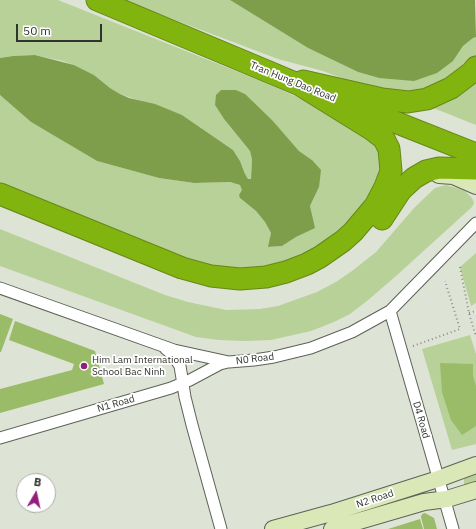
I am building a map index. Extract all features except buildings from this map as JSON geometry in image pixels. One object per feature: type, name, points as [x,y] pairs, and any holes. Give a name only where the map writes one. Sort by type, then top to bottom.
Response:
[{"type":"highway","name":"Tran Hung Dao Road","points":[[104,3],[300,85],[476,154]]},
{"type":"highway","points":[[272,73],[382,99],[408,102],[427,99],[451,88],[471,73],[476,67]]},
{"type":"highway","points":[[0,194],[182,268],[211,276],[240,279],[266,277],[286,272],[320,257],[353,232],[375,206],[391,171],[389,148],[384,139],[300,85]]},
{"type":"highway","points":[[0,207],[182,282],[211,289],[249,291],[310,276],[340,259],[383,218],[401,190],[414,178],[426,171],[434,169],[476,169]]},
{"type":"street","points":[[414,178],[445,175],[453,176],[476,186]]},
{"type":"street","name":"N0 Road","points":[[0,288],[159,345],[199,356],[229,362],[274,357],[311,348],[352,332],[390,311],[476,223]]},
{"type":"street","name":"D4 Road","points":[[390,311],[453,529]]},
{"type":"street","points":[[159,345],[169,351],[176,359],[180,368],[182,384],[192,424],[221,529]]},
{"type":"street","name":"N1 Road","points":[[0,438],[182,384],[220,364],[229,362]]},
{"type":"street","name":"N2 Road","points":[[273,529],[331,513],[438,479],[476,465]]},
{"type":"street","name":"N2 Road","points":[[334,528],[424,502],[444,499],[476,490]]},
{"type":"street","points":[[331,513],[334,528]]},
{"type":"path","points":[[460,267],[469,313],[476,337]]},
{"type":"path","points":[[413,346],[460,329],[445,281]]},
{"type":"path","points":[[469,313],[476,311]]},
{"type":"shaded area","points":[[0,0],[58,0],[266,83],[317,106],[376,139],[383,162],[375,187],[367,201],[349,222],[327,242],[309,252],[287,261],[260,267],[224,268],[200,264],[0,185],[0,95],[31,122],[97,161],[159,178],[194,183],[230,182],[240,185],[243,190],[240,198],[256,211],[265,222],[271,233],[269,247],[282,246],[314,228],[310,206],[319,187],[312,160],[299,151],[273,121],[236,90],[221,90],[215,105],[224,119],[250,151],[252,159],[251,179],[248,179],[233,150],[182,115],[120,94],[94,75],[63,61],[35,55],[0,58]]},
{"type":"shaded area","points":[[122,0],[230,0],[308,48],[358,72],[379,78],[453,61],[463,46],[476,37],[476,59],[470,66],[422,93],[365,87],[323,71],[278,59]]},
{"type":"shaded area","points":[[230,0],[475,0],[476,37],[463,46],[453,61],[437,73],[414,81],[379,78],[358,72],[308,48]]},
{"type":"shaded area","points":[[35,55],[74,65],[94,75],[120,94],[129,98],[155,104],[182,115],[233,150],[248,179],[251,179],[252,159],[250,151],[224,119],[215,105],[216,95],[221,90],[236,90],[245,94],[273,121],[299,151],[312,160],[321,170],[319,187],[310,206],[315,228],[282,246],[268,247],[271,233],[265,222],[256,211],[240,198],[239,195],[242,190],[240,185],[230,182],[194,183],[159,178],[97,161],[31,122],[0,95],[0,58]]},
{"type":"shaded area","points":[[476,78],[476,125],[426,105]]},
{"type":"shaded area","points":[[446,185],[466,192],[472,198],[474,203],[472,207],[396,276],[350,314],[311,331],[271,340],[219,340],[196,337],[0,266],[0,229],[165,295],[188,302],[226,310],[260,309],[278,306],[317,292],[336,282],[352,271],[376,252],[415,207],[435,188]]},
{"type":"shaded area","points":[[476,253],[476,303],[471,306],[460,267]]},
{"type":"shaded area","points":[[470,335],[476,354],[476,444],[452,450],[422,349]]},
{"type":"shaded area","points":[[476,472],[476,484],[464,485],[464,476]]},
{"type":"place","name":"Him Lam International School Bac Ninh","points":[[84,366]]}]
